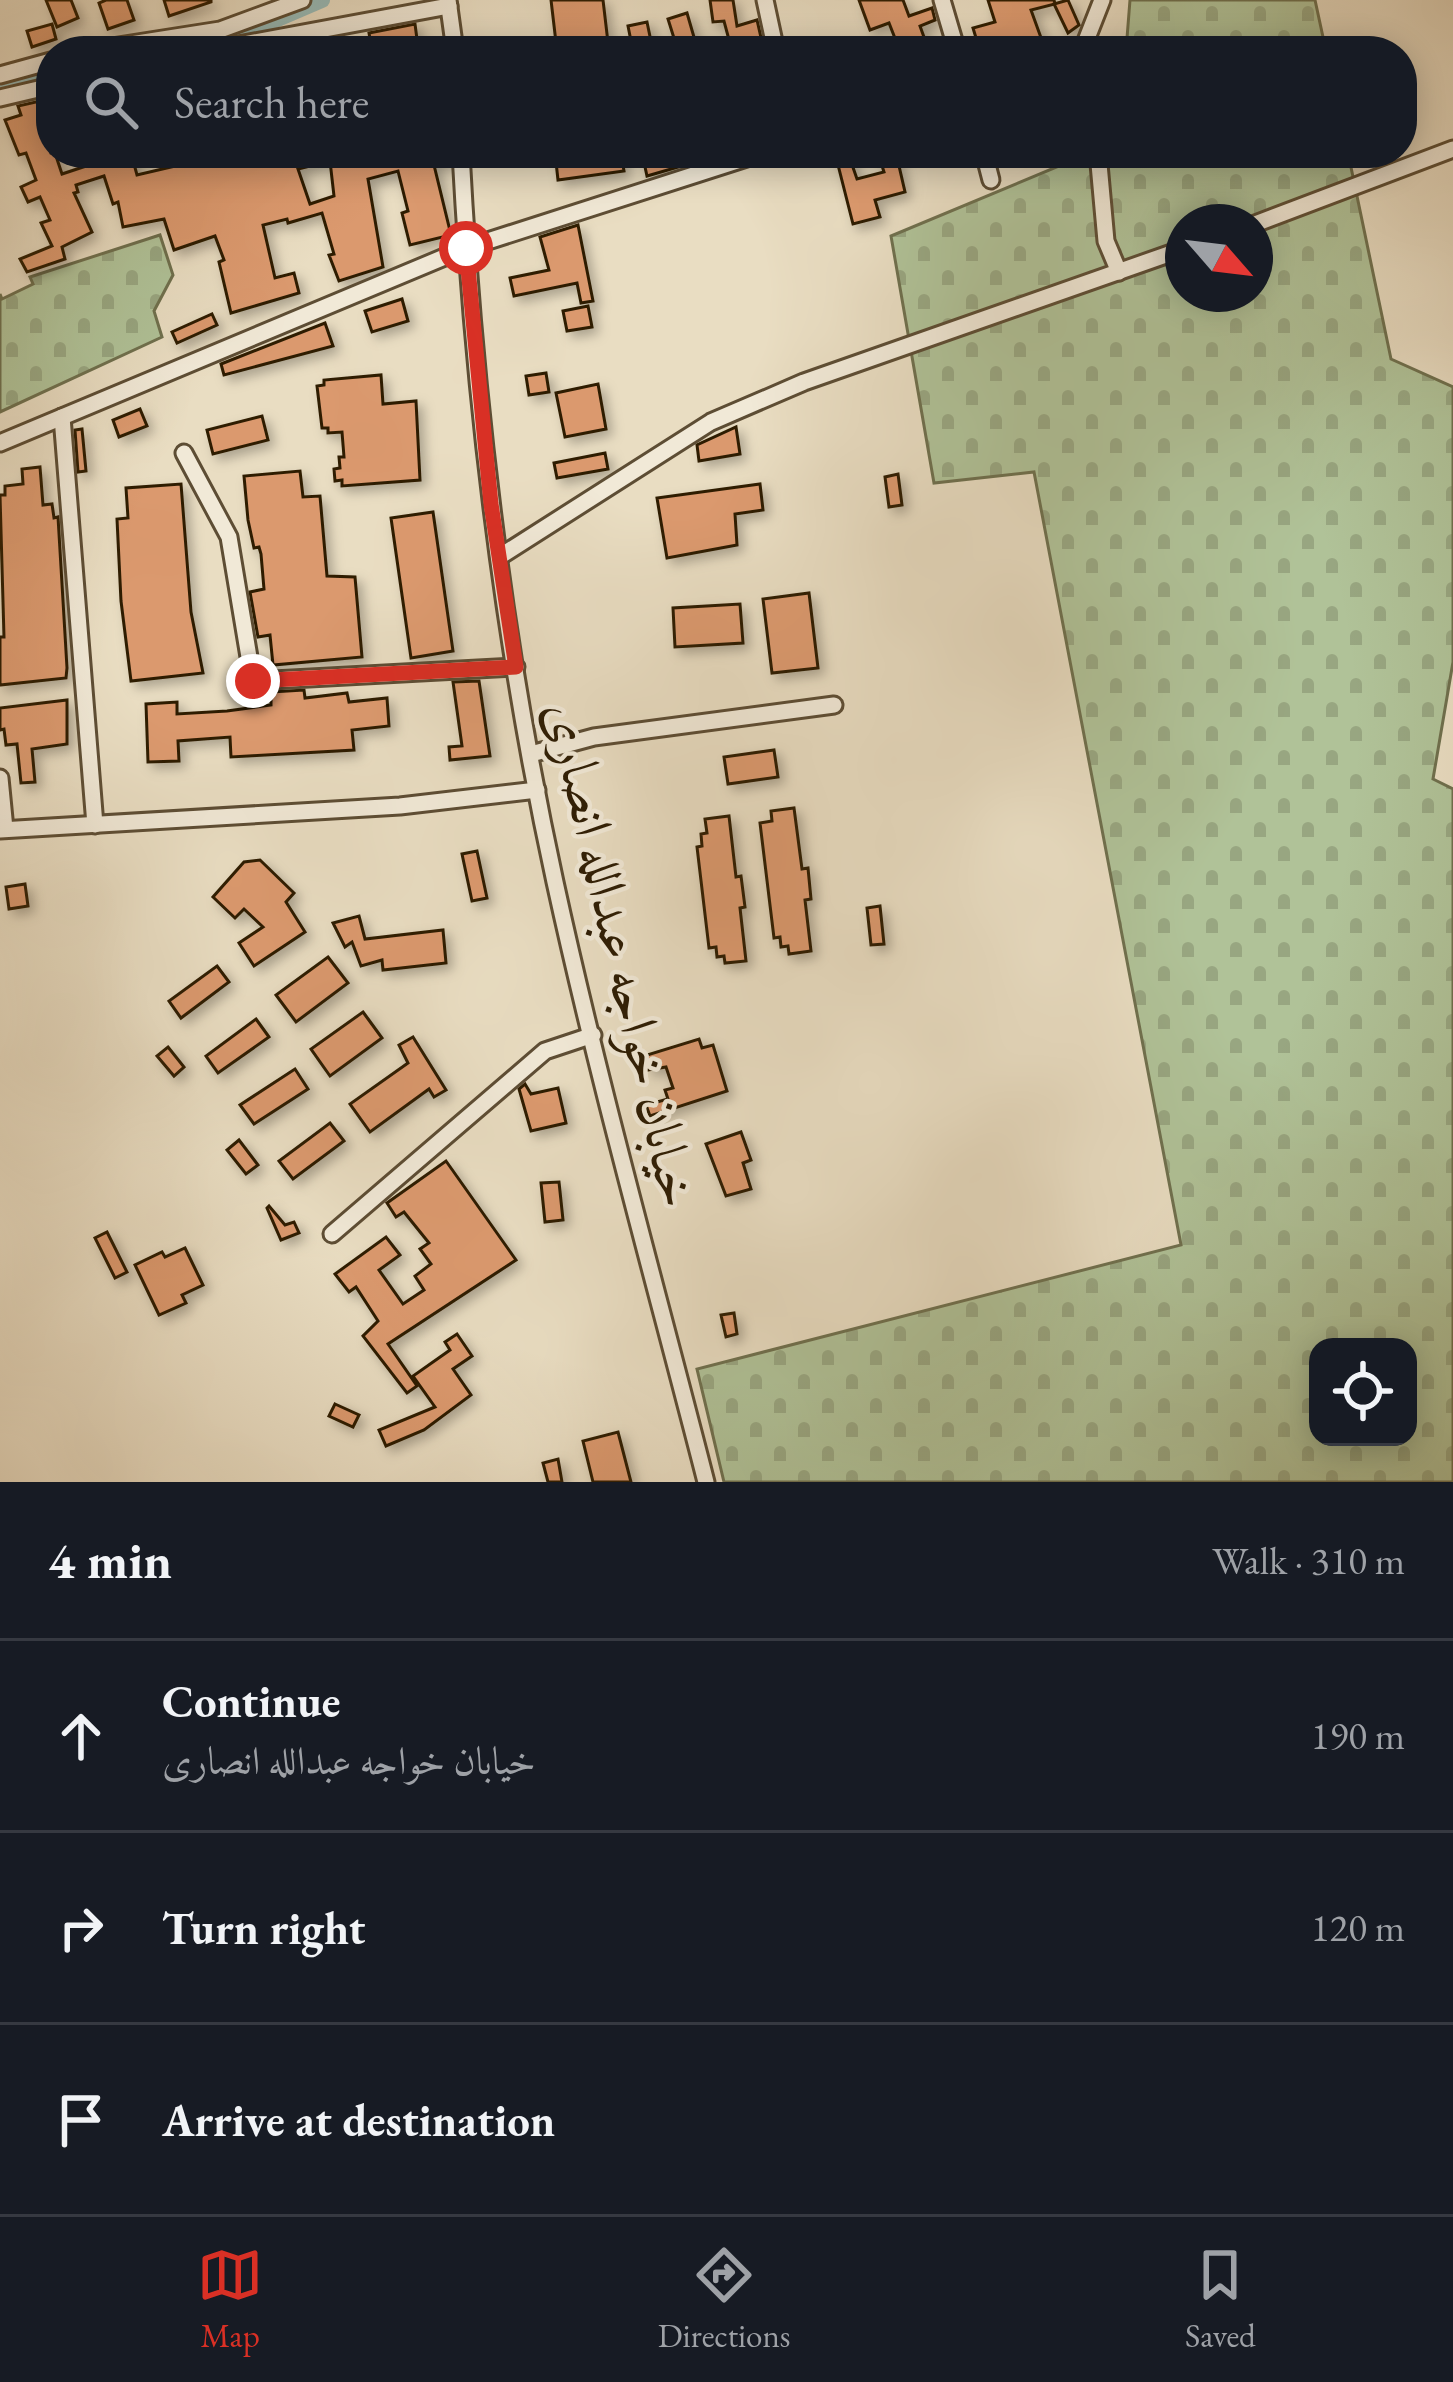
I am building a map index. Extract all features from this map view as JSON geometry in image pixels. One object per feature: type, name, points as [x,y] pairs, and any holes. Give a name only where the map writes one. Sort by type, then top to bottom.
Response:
[{"type":"street","points":[[182,36],[220,30],[302,0]]},
{"type":"street","points":[[765,0],[773,36]]},
{"type":"street","points":[[942,0],[953,36]]},
{"type":"street","points":[[1088,36],[1102,0]]},
{"type":"street","points":[[282,36],[448,3],[453,36]]},
{"type":"street","points":[[0,76],[36,65]]},
{"type":"street","points":[[0,98],[36,90]]},
{"type":"street","points":[[1417,162],[1453,148]]},
{"type":"street","name":"خیابان خواجه عبدالله انصاری","points":[[462,168],[499,557],[537,790],[592,1035],[706,1482]]},
{"type":"street","points":[[0,443],[466,248],[715,168]]},
{"type":"street","points":[[988,168],[991,180]]},
{"type":"street","points":[[1099,168],[1106,241],[1119,272]]},
{"type":"street","points":[[1273,217],[1401,168]]},
{"type":"street","points":[[499,557],[711,422],[804,382],[1165,255]]},
{"type":"street","points":[[62,417],[95,825]]},
{"type":"street","points":[[184,453],[229,537],[253,681],[516,667]]},
{"type":"street","points":[[531,754],[594,737],[834,705]]},
{"type":"street","points":[[0,778],[2,830],[400,806],[537,790]]},
{"type":"street","points":[[332,1234],[545,1051],[592,1035]]},
{"type":"green space","points":[[1130,0],[1315,0],[1323,36],[1127,36]]},
{"type":"green space","points":[[1054,168],[1351,168],[1391,359],[1453,387],[1453,662],[1433,779],[1453,789],[1453,1482],[724,1482],[697,1369],[1181,1245],[1034,472],[934,483],[891,236]]},
{"type":"green space","points":[[160,235],[173,275],[154,311],[162,337],[0,412],[0,294],[2,299],[33,284],[30,277]]},
{"type":"building","points":[[46,0],[71,0],[78,18],[57,27]]},
{"type":"building","points":[[127,0],[134,20],[108,29],[99,3]]},
{"type":"building","points":[[164,0],[211,0],[211,2],[169,16]]},
{"type":"building","points":[[551,0],[603,0],[607,36],[555,36]]},
{"type":"building","points":[[710,0],[733,0],[737,26],[757,20],[761,36],[728,36],[724,21],[713,22]]},
{"type":"building","points":[[859,0],[903,0],[909,16],[932,8],[935,20],[920,26],[924,36],[894,36],[889,23],[870,30]]},
{"type":"building","points":[[988,0],[1054,0],[1055,4],[1031,10],[1040,36],[975,36],[973,28],[995,22]]},
{"type":"building","points":[[1068,0],[1079,25],[1068,33],[1054,4]]},
{"type":"building","points":[[687,13],[694,36],[673,36],[668,19]]},
{"type":"building","points":[[647,22],[650,36],[630,36],[628,26]]},
{"type":"building","points":[[52,24],[55,36],[36,36],[32,47],[27,31]]},
{"type":"building","points":[[415,24],[417,36],[370,36]]},
{"type":"building","points":[[36,102],[36,168],[60,168],[62,174],[80,168],[135,168],[137,175],[167,168],[302,168],[298,169],[310,204],[334,196],[331,168],[435,168],[451,235],[410,245],[398,171],[368,179],[383,267],[339,281],[322,213],[263,225],[275,278],[294,273],[299,293],[231,313],[219,262],[224,260],[215,236],[174,250],[164,219],[123,227],[118,202],[113,204],[104,176],[76,185],[78,192],[74,193],[92,232],[62,247],[65,259],[27,272],[20,259],[52,246],[41,223],[50,220],[40,197],[28,202],[21,187],[36,180],[26,153],[19,155],[5,120],[21,115],[18,106]]},
{"type":"building","points":[[557,168],[624,171],[558,180]]},
{"type":"building","points":[[645,168],[675,168],[647,176]]},
{"type":"building","points":[[839,168],[853,168],[857,179],[884,172],[883,168],[899,168],[905,192],[875,200],[880,217],[853,224]]},
{"type":"building","points":[[578,225],[593,301],[581,303],[577,283],[514,296],[510,278],[549,270],[540,237]]},
{"type":"building","points":[[402,299],[408,321],[372,332],[365,311]]},
{"type":"building","points":[[588,306],[592,327],[567,331],[563,311]]},
{"type":"building","points":[[212,314],[217,325],[177,343],[172,332]]},
{"type":"building","points":[[325,323],[333,346],[224,375],[221,364]]},
{"type":"building","points":[[546,373],[549,392],[529,395],[526,376]]},
{"type":"building","points":[[381,375],[383,404],[416,401],[420,480],[342,486],[342,480],[335,481],[334,469],[340,468],[339,457],[344,457],[342,432],[328,433],[328,428],[322,428],[317,386],[324,385],[324,380]]},
{"type":"building","points":[[598,384],[606,429],[565,437],[556,393]]},
{"type":"building","points":[[140,409],[147,426],[119,437],[113,420]]},
{"type":"building","points":[[262,416],[268,440],[213,454],[207,430]]},
{"type":"building","points":[[736,427],[740,454],[699,461],[697,445]]},
{"type":"building","points":[[82,429],[86,471],[78,472],[75,430]]},
{"type":"building","points":[[605,453],[608,469],[557,478],[554,463]]},
{"type":"building","points":[[40,467],[43,505],[52,504],[54,518],[58,517],[66,678],[0,685],[0,637],[4,637],[0,495],[5,495],[5,486],[23,484],[22,469]]},
{"type":"building","points":[[300,471],[303,497],[320,496],[327,576],[355,577],[362,657],[273,665],[270,635],[258,637],[250,592],[264,589],[261,554],[259,547],[254,548],[244,476]]},
{"type":"building","points":[[898,474],[902,505],[889,507],[885,477]]},
{"type":"building","points":[[181,484],[191,612],[203,673],[131,681],[117,519],[128,518],[126,488]]},
{"type":"building","points":[[760,484],[763,510],[735,514],[737,545],[667,558],[657,498]]},
{"type":"building","points":[[433,512],[453,651],[411,658],[391,518]]},
{"type":"building","points":[[809,593],[818,668],[772,673],[763,599]]},
{"type":"building","points":[[740,604],[743,643],[675,647],[673,608]]},
{"type":"building","points":[[479,681],[490,756],[450,760],[449,747],[462,746],[453,682]]},
{"type":"building","points":[[304,690],[305,698],[347,693],[349,702],[387,698],[389,726],[352,730],[354,750],[231,757],[230,737],[178,741],[179,761],[148,762],[146,704],[177,702],[177,714],[227,711],[271,705],[271,692]]},
{"type":"building","points":[[67,700],[67,744],[32,749],[35,782],[21,783],[17,744],[6,745],[0,708]]},
{"type":"building","points":[[774,750],[778,777],[728,784],[724,757]]},
{"type":"building","points":[[794,808],[802,869],[808,868],[811,899],[805,900],[811,951],[789,954],[788,946],[781,947],[780,937],[774,938],[760,823],[772,821],[771,811]]},
{"type":"building","points":[[729,816],[736,877],[741,876],[745,907],[740,908],[746,961],[725,963],[724,956],[717,957],[716,947],[709,948],[697,847],[702,846],[701,834],[707,833],[705,819]]},
{"type":"building","points":[[477,851],[487,898],[472,901],[462,854]]},
{"type":"building","points":[[260,860],[294,893],[286,902],[305,932],[254,966],[239,943],[263,927],[244,909],[235,918],[213,897],[244,862]]},
{"type":"building","points":[[25,884],[28,906],[9,909],[6,887]]},
{"type":"building","points":[[880,906],[884,944],[871,945],[867,908]]},
{"type":"building","points":[[359,916],[365,939],[443,930],[446,963],[383,970],[382,960],[361,966],[352,942],[345,947],[333,923]]},
{"type":"building","points":[[328,957],[348,983],[296,1022],[276,995]]},
{"type":"building","points":[[217,966],[229,982],[181,1018],[169,1001]]},
{"type":"building","points":[[363,1012],[382,1038],[330,1076],[311,1049]]},
{"type":"building","points":[[256,1019],[269,1037],[218,1073],[206,1056]]},
{"type":"building","points":[[413,1037],[446,1090],[434,1097],[429,1089],[370,1132],[350,1104],[408,1063],[399,1045]]},
{"type":"building","points":[[699,1039],[702,1048],[713,1045],[727,1091],[650,1116],[646,1105],[668,1099],[665,1090],[673,1088],[666,1067],[648,1070],[647,1055]]},
{"type":"building","points":[[168,1047],[184,1067],[174,1076],[157,1056]]},
{"type":"building","points":[[295,1069],[308,1089],[254,1124],[240,1105]]},
{"type":"building","points":[[525,1084],[531,1094],[558,1088],[566,1123],[531,1131],[519,1089]]},
{"type":"building","points":[[330,1123],[344,1141],[293,1179],[279,1161]]},
{"type":"building","points":[[741,1132],[751,1160],[743,1163],[751,1189],[726,1196],[706,1144]]},
{"type":"building","points":[[239,1140],[258,1165],[246,1174],[227,1150]]},
{"type":"building","points":[[446,1161],[516,1260],[388,1344],[417,1386],[407,1393],[363,1336],[378,1321],[356,1287],[349,1292],[335,1274],[386,1237],[400,1255],[379,1270],[403,1304],[424,1290],[415,1276],[431,1264],[420,1249],[429,1243],[404,1212],[396,1217],[387,1203]]},
{"type":"building","points":[[559,1182],[563,1220],[545,1222],[541,1183]]},
{"type":"building","points":[[269,1206],[285,1225],[294,1222],[299,1233],[281,1240]]},
{"type":"building","points":[[107,1232],[127,1272],[115,1278],[95,1238]]},
{"type":"building","points":[[185,1248],[203,1285],[182,1295],[186,1303],[159,1315],[135,1265],[162,1252],[165,1257]]},
{"type":"building","points":[[734,1313],[737,1334],[726,1337],[721,1315]]},
{"type":"building","points":[[457,1334],[472,1356],[453,1369],[471,1395],[424,1430],[386,1446],[379,1430],[435,1407],[413,1376],[450,1350],[445,1342]]},
{"type":"building","points":[[335,1404],[359,1415],[353,1427],[329,1416]]},
{"type":"building","points":[[618,1432],[631,1482],[593,1482],[583,1441]]},
{"type":"building","points":[[558,1459],[562,1482],[548,1482],[543,1463]]},
{"type":"waterway","points":[[237,36],[322,0]]},
{"type":"waterway","points":[[0,86],[36,79]]},
{"type":"route","points":[[253,681],[516,667],[491,504],[466,248]]}]
